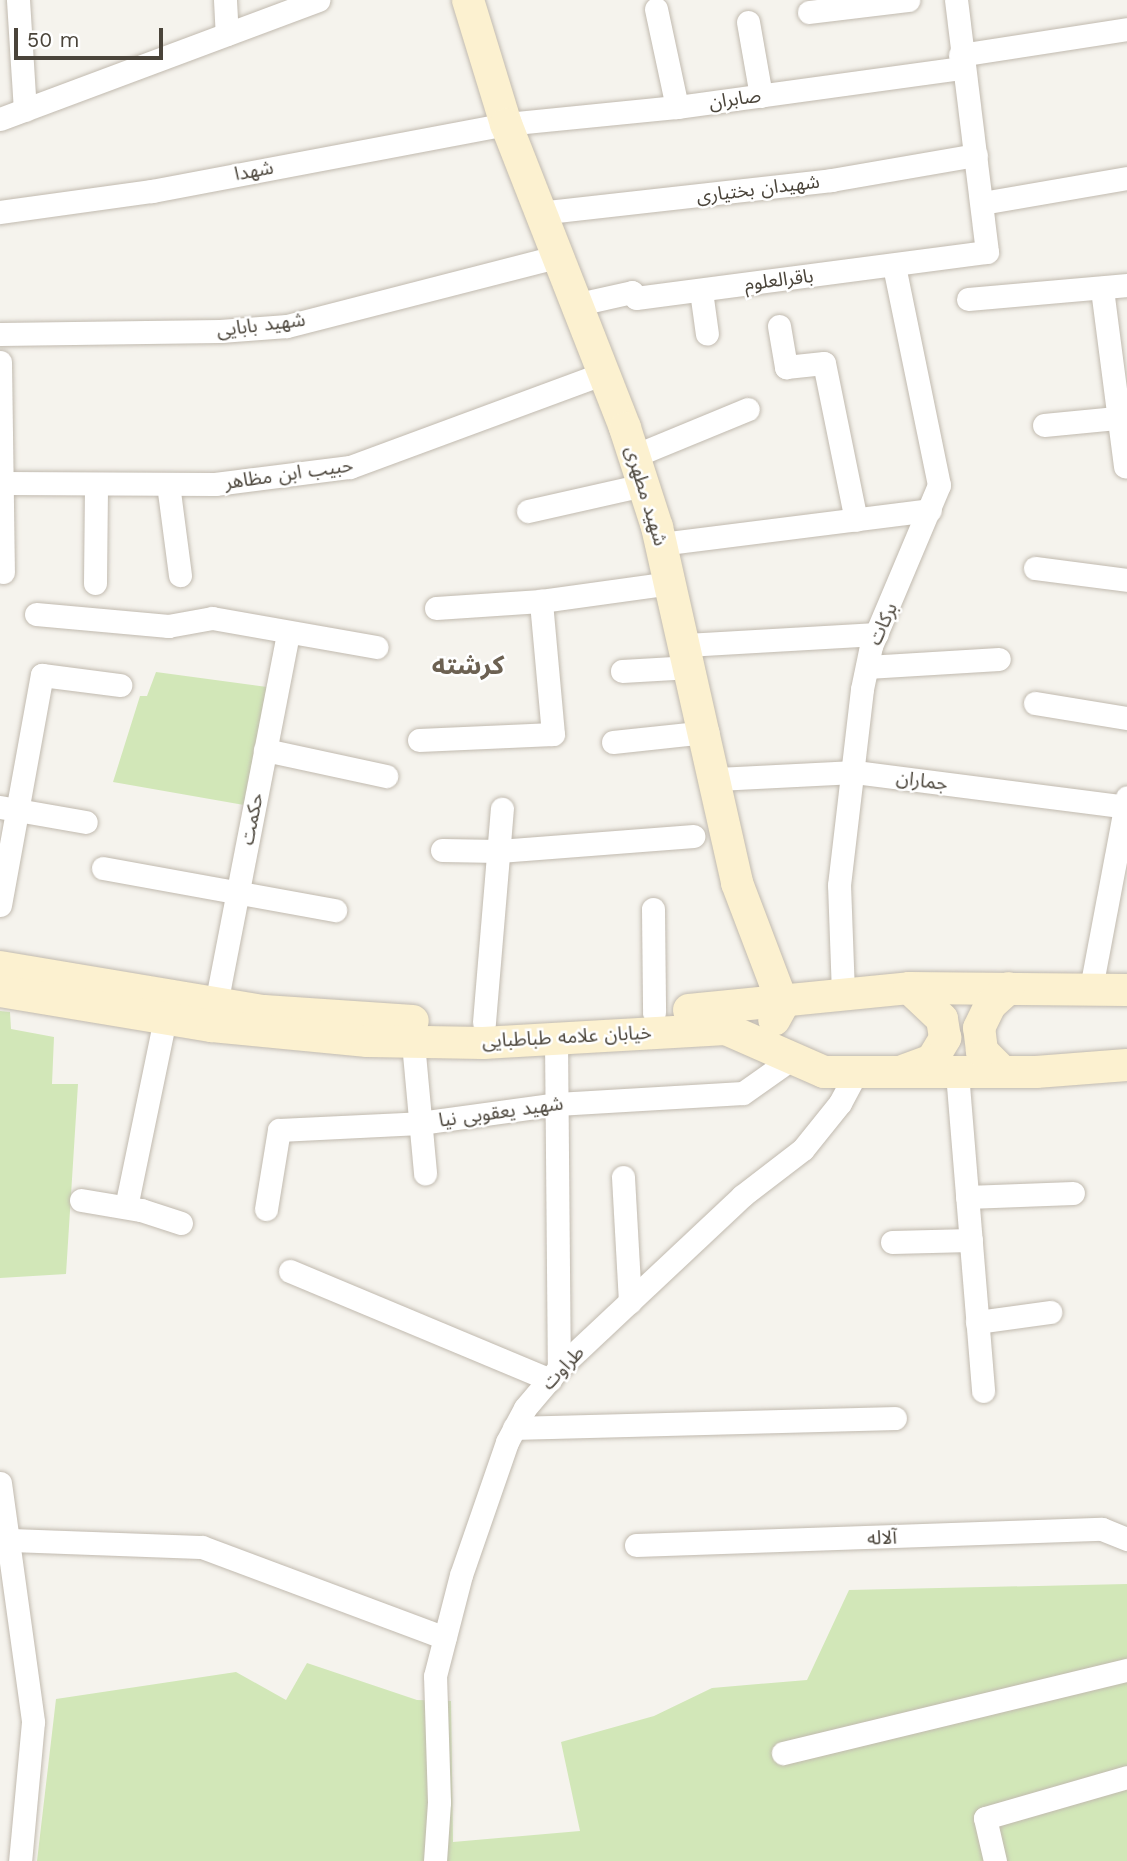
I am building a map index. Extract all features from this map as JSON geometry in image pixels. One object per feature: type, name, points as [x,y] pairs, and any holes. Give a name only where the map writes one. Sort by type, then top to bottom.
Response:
[{"type":"street","points":[[18,0],[26,110]]},
{"type":"street","points":[[225,0],[227,34]]},
{"type":"street","points":[[0,119],[227,34],[286,7],[319,0]]},
{"type":"street","name":"شهید مطهری","points":[[468,0],[506,124],[639,470],[662,544],[707,732],[737,883],[783,1004]]},
{"type":"street","points":[[809,12],[908,0]]},
{"type":"street","points":[[956,0],[961,61],[982,203],[1127,178]]},
{"type":"street","points":[[656,9],[677,107]]},
{"type":"street","points":[[748,22],[761,96]]},
{"type":"street","name":"صابران","points":[[506,124],[761,96],[1127,29]]},
{"type":"street","name":"شهدا","points":[[0,212],[152,191],[506,124]]},
{"type":"street","name":"شهیدان بختیاری","points":[[539,213],[818,182],[976,155]]},
{"type":"street","name":"باقرالعلوم","points":[[574,305],[632,292],[636,298],[701,291],[987,252],[982,203]]},
{"type":"street","name":"شهید بابایی","points":[[0,334],[220,331],[287,326],[556,257]]},
{"type":"street","name":"برکات","points":[[843,993],[839,885],[867,667],[877,634],[939,485],[894,266]]},
{"type":"street","points":[[968,299],[1127,285]]},
{"type":"street","points":[[1102,289],[1123,417],[1125,467]]},
{"type":"street","points":[[701,291],[706,334]]},
{"type":"street","points":[[779,326],[786,367],[824,363],[856,520]]},
{"type":"street","points":[[0,362],[4,572]]},
{"type":"street","name":"حبیب ابن مظاهر","points":[[2,483],[215,484],[350,467],[602,374]]},
{"type":"street","points":[[528,511],[639,470],[748,409]]},
{"type":"street","points":[[1044,425],[1123,417]]},
{"type":"street","points":[[95,583],[96,484]]},
{"type":"street","points":[[168,484],[180,575]]},
{"type":"street","points":[[662,544],[930,510]]},
{"type":"street","points":[[1035,568],[1127,580]]},
{"type":"street","points":[[436,608],[541,601],[671,583]]},
{"type":"street","points":[[419,740],[553,734],[541,601]]},
{"type":"street","points":[[36,614],[168,626],[212,618],[288,635],[376,647]]},
{"type":"street","points":[[622,671],[688,656],[877,634]]},
{"type":"street","name":"حکمت","points":[[214,1015],[288,635]]},
{"type":"street","points":[[867,667],[999,659]]},
{"type":"street","points":[[0,905],[10,808],[42,675],[120,685]]},
{"type":"street","points":[[1035,703],[1127,718]]},
{"type":"street","points":[[613,742],[707,732]]},
{"type":"street","points":[[265,750],[386,776]]},
{"type":"street","name":"جماران","points":[[717,779],[855,772],[1126,803]]},
{"type":"street","points":[[1091,988],[1126,803]]},
{"type":"street","points":[[10,808],[86,822]]},
{"type":"street","points":[[483,1032],[502,810]]},
{"type":"street","points":[[442,850],[499,851],[693,836]]},
{"type":"street","points":[[103,868],[335,910]]},
{"type":"street","points":[[653,909],[654,1012]]},
{"type":"street","name":"خیابان علامه طباطبایی","points":[[0,967],[166,1008]]},
{"type":"street","points":[[894,1074],[932,1060],[943,1048],[945,1038],[942,1019],[909,988]]},
{"type":"street","name":"خیابان علامه طباطبایی","points":[[556,1029],[654,1012],[783,1004],[843,993],[909,988],[1127,990]]},
{"type":"street","points":[[1003,1072],[982,1051],[979,1028],[990,1004],[1009,988]]},
{"type":"street","name":"خیابان علامه طباطبایی","points":[[0,991],[214,1015],[413,1032],[712,1028],[741,1035],[824,1072],[1003,1072],[1127,1065]]},
{"type":"street","points":[[783,1004],[772,1028],[781,1052],[792,1059]]},
{"type":"street","points":[[126,1207],[166,1008]]},
{"type":"street","points":[[289,1270],[554,1374],[556,1029]]},
{"type":"street","points":[[413,1032],[425,1174]]},
{"type":"street","name":"شهید یعقوبی نیا","points":[[266,1209],[278,1130],[420,1123],[557,1104],[743,1093],[792,1059]]},
{"type":"street","name":"طراوت","points":[[435,1861],[435,1676],[461,1575],[514,1428],[554,1374],[743,1196],[803,1149],[840,1103],[856,1073]]},
{"type":"street","points":[[957,1073],[983,1391]]},
{"type":"street","points":[[623,1177],[630,1302]]},
{"type":"street","points":[[967,1197],[1073,1193]]},
{"type":"street","points":[[81,1200],[126,1207],[181,1223]]},
{"type":"street","points":[[892,1242],[971,1240]]},
{"type":"street","points":[[977,1321],[1050,1312]]},
{"type":"street","points":[[514,1428],[895,1419]]},
{"type":"street","points":[[0,1483],[33,1723],[20,1861]]},
{"type":"street","name":"آلاله","points":[[636,1545],[1102,1529],[1127,1539]]},
{"type":"street","points":[[9,1540],[202,1547],[445,1638]]},
{"type":"street","points":[[783,1753],[1127,1670]]},
{"type":"street","points":[[995,1861],[985,1818],[1127,1777]]},
{"type":"green space","points":[[156,672],[267,687],[244,805],[113,782],[140,696],[147,696]]},
{"type":"green space","points":[[0,1011],[10,1012],[11,1029],[54,1037],[52,1084],[78,1084],[66,1274],[0,1278]]},
{"type":"green space","points":[[1127,1584],[1127,1861],[37,1861],[56,1699],[236,1672],[286,1700],[307,1663],[417,1700],[451,1701],[453,1842],[580,1831],[561,1742],[654,1716],[712,1688],[807,1680],[849,1590]]},
{"type":"district","name":"کرشته","points":[[468,666]]}]
